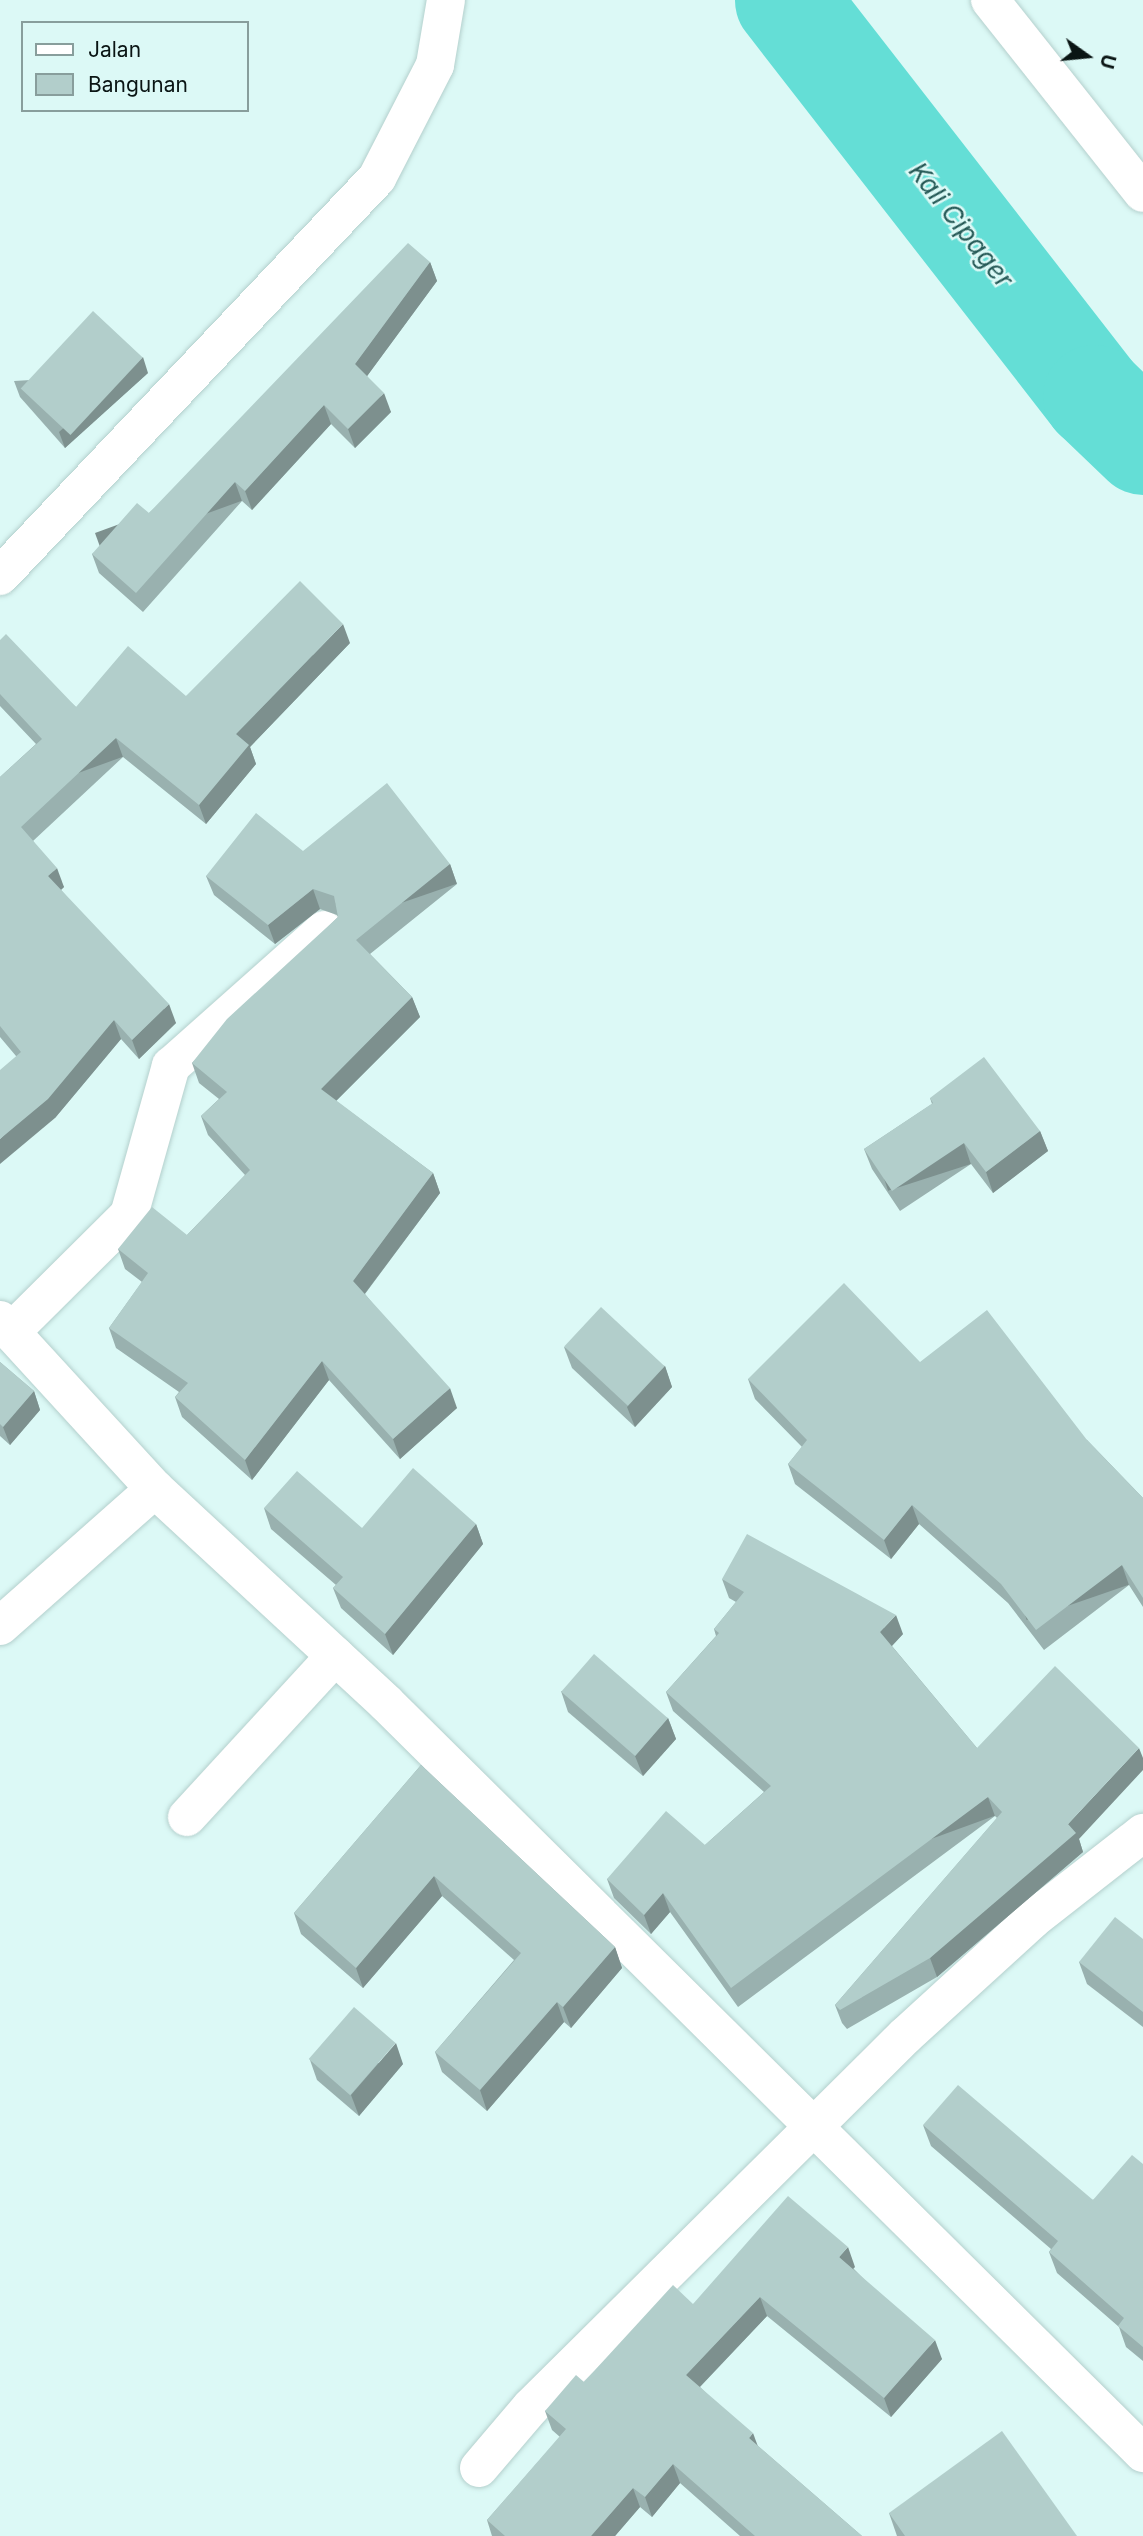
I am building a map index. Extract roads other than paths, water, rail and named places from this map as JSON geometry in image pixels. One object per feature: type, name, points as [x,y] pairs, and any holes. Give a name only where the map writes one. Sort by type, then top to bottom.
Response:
[{"type":"street","points":[[8,553],[377,178],[435,65],[446,0]]},
{"type":"street","points":[[990,0],[1143,193]]},
{"type":"street","points":[[324,930],[171,1066],[129,1215],[5,1326],[155,1489],[335,1656],[1143,2453]]},
{"type":"street","points":[[0,1626],[155,1489]]},
{"type":"street","points":[[187,1817],[335,1656]]},
{"type":"street","points":[[479,2468],[531,2407],[811,2127],[1033,1919],[1143,1833]]},
{"type":"waterway","name":"Kali Cipager","points":[[786,0],[1094,396],[1143,443]]}]
